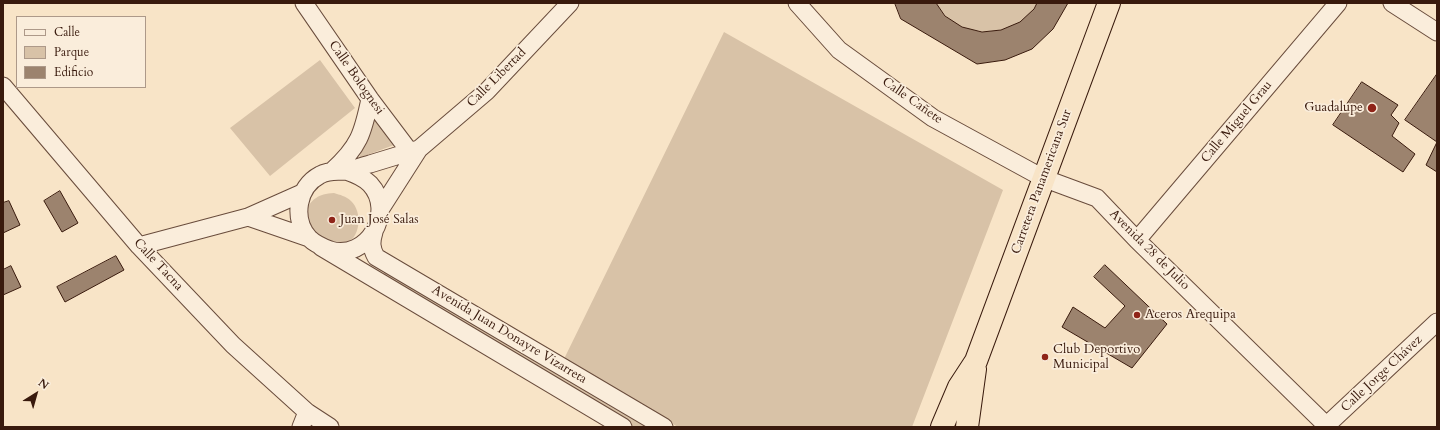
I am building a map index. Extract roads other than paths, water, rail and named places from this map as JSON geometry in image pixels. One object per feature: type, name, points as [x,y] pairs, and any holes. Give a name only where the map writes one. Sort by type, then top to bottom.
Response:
[{"type":"highway","name":"Carretera Panamericana Sur","points":[[967,427],[976,361],[1108,3]]},
{"type":"highway","name":"Carretera Panamericana Sur","points":[[942,427],[959,387],[976,361]]},
{"type":"street","name":"Calle Bolognesi","points":[[304,3],[370,99],[414,150]]},
{"type":"street","name":"Calle Libertad","points":[[414,150],[487,91],[570,3]]},
{"type":"street","name":"Calle Cañete","points":[[797,3],[839,50],[933,118],[1043,178]]},
{"type":"street","name":"Calle Miguel Grau","points":[[1137,240],[1338,3]]},
{"type":"street","points":[[1392,3],[1437,32]]},
{"type":"street","name":"Calle Tacna","points":[[3,86],[139,246],[304,420],[330,427]]},
{"type":"street","points":[[339,171],[360,137],[370,99]]},
{"type":"street","points":[[315,242],[303,228],[299,217],[299,205],[302,193],[310,183],[320,175],[414,150]]},
{"type":"street","points":[[380,210],[414,150]]},
{"type":"street","points":[[248,217],[335,251],[350,250],[364,243],[374,232],[380,218],[377,196],[370,184],[359,175],[339,171]]},
{"type":"street","name":"Avenida 28 de Julio","points":[[1043,178],[1097,198],[1137,240],[1327,426]]},
{"type":"street","points":[[139,246],[248,217],[302,193]]},
{"type":"street","name":"Avenida Juan Donayre Vizarreta","points":[[374,232],[371,240],[376,257],[664,427]]},
{"type":"street","name":"Avenida Juan Donayre Vizarreta","points":[[315,242],[623,427]]},
{"type":"street","name":"Calle Jorge Chávez","points":[[1327,426],[1437,322]]},
{"type":"place","name":"Guadalupe","points":[[1372,108]]},
{"type":"place","name":"Juan José Salas","points":[[332,220]]},
{"type":"place","name":"Aceros Arequipa","points":[[1137,315]]},
{"type":"place","name":"Club Deportivo Municipal","points":[[1045,357]]}]
